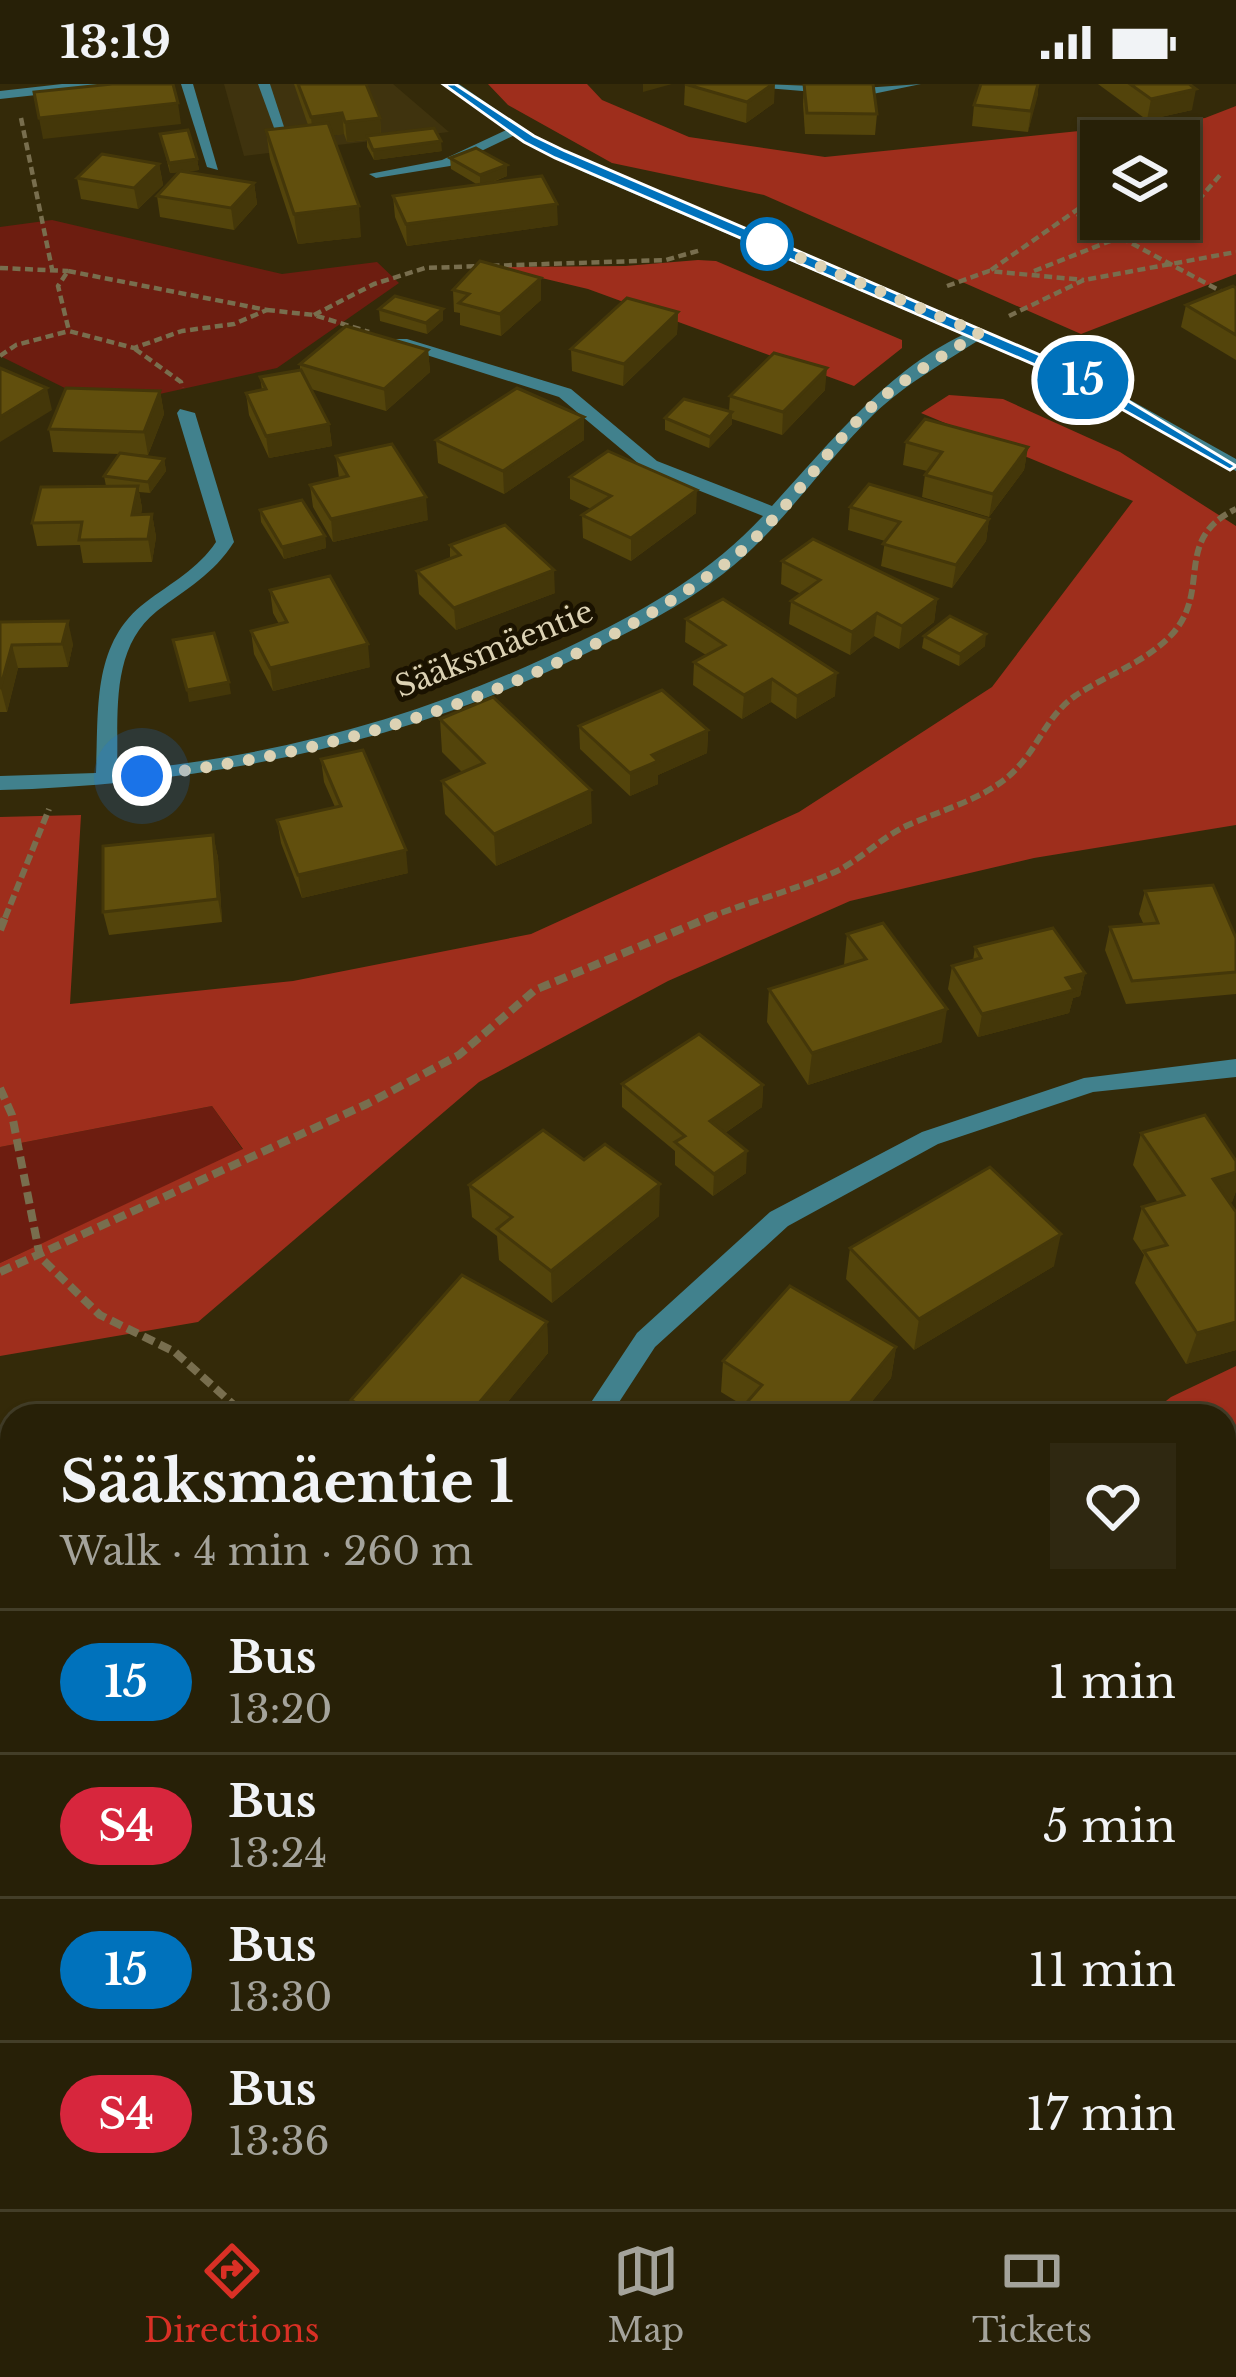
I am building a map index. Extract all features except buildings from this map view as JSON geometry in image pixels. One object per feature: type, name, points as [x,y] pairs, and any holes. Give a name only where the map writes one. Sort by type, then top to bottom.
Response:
[{"type":"street","points":[[0,95],[100,84]]},
{"type":"street","points":[[450,84],[515,130],[591,170],[1076,377],[1236,466]]},
{"type":"street","points":[[766,84],[863,92],[914,84]]},
{"type":"street","name":"Sääksmäentie","points":[[0,783],[60,784],[212,768],[317,745],[443,709],[566,658],[648,614],[728,562],[870,409],[979,333]]},
{"type":"street","points":[[376,335],[565,392],[651,465],[775,514]]},
{"type":"street","points":[[106,780],[115,652],[128,628],[213,565],[225,542],[186,413]]},
{"type":"street","points":[[603,1404],[646,1340],[779,1219],[930,1138],[1092,1084],[1236,1068]]},
{"type":"lane","points":[[187,84],[214,167]]},
{"type":"lane","points":[[264,84],[283,136]]},
{"type":"lane","points":[[376,174],[445,164],[515,130]]},
{"type":"path","points":[[18,101],[52,269]]},
{"type":"path","points":[[1200,198],[1221,174]]},
{"type":"path","points":[[937,290],[989,271],[1080,211]]},
{"type":"path","points":[[1033,272],[1107,240]]},
{"type":"path","points":[[1117,240],[1179,266],[1228,295]]},
{"type":"path","points":[[314,315],[340,308],[362,290],[388,278],[425,268],[483,262],[666,260],[706,247]]},
{"type":"path","points":[[989,271],[1084,280],[1236,252]]},
{"type":"path","points":[[0,268],[68,271],[314,315],[376,335]]},
{"type":"path","points":[[68,271],[58,286],[69,331]]},
{"type":"path","points":[[1004,319],[1084,280]]},
{"type":"path","points":[[134,348],[182,332],[234,324],[267,310]]},
{"type":"path","points":[[0,356],[16,346],[69,331],[134,348],[181,382],[186,413]]},
{"type":"path","points":[[0,1272],[367,1104],[459,1055],[535,990],[838,870],[900,829],[974,796],[1018,768],[1036,736],[1072,698],[1144,657],[1176,630],[1192,594],[1200,537],[1219,517],[1236,508]]},
{"type":"path","points":[[0,930],[60,784]]},
{"type":"path","points":[[0,1088],[13,1115],[40,1256],[100,1315],[176,1352],[233,1404]]},
{"type":"shaded area","points":[[224,84],[393,84],[449,132],[244,156]]},
{"type":"shaded area","points":[[488,84],[587,84],[602,100],[689,137],[825,157],[1080,131],[1080,240],[1200,240],[1200,120],[1186,120],[1236,106],[1236,274],[1081,334],[764,195],[612,163],[508,105]]},
{"type":"shaded area","points":[[52,220],[282,274],[377,262],[399,283],[277,368],[155,395],[75,393],[0,356],[0,227]]},
{"type":"shaded area","points":[[716,261],[902,340],[902,348],[854,386],[588,289],[495,267]]},
{"type":"shaded area","points":[[949,395],[1003,399],[1120,452],[1236,526],[1236,825],[1034,858],[850,901],[668,981],[479,1082],[198,1322],[0,1356],[0,1263],[243,1149],[212,1106],[0,1147],[0,817],[81,815],[70,1004],[293,981],[531,934],[799,812],[992,687],[1133,501],[921,413]]},
{"type":"shaded area","points":[[212,1106],[243,1150],[0,1263],[0,1147]]},
{"type":"shaded area","points":[[1236,1366],[1236,1404],[1162,1404]]},
{"type":"bus line","name":"15","points":[[450,84],[529,139],[591,170],[1076,377],[1236,466]]},
{"type":"route","points":[[142,776],[212,768],[317,745],[443,709],[566,658],[648,614],[728,562],[870,409],[979,333],[753,238],[767,244]]}]
